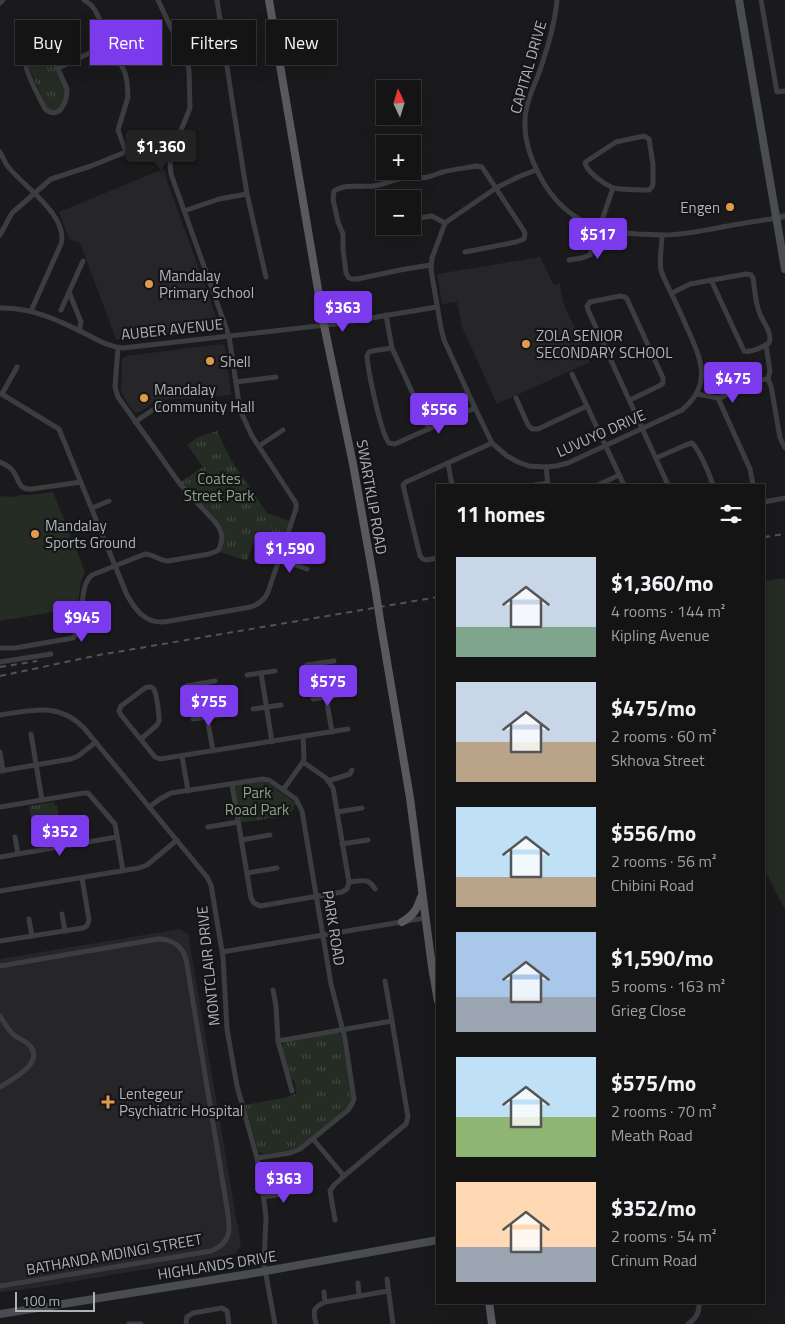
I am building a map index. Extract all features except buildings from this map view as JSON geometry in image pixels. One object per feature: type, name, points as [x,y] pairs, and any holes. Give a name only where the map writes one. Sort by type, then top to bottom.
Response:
[{"type":"main road","name":"SWARTKLIP ROAD","points":[[269,0],[324,325],[353,464],[381,626],[410,798],[436,987]]},
{"type":"main road","points":[[740,0],[781,217],[785,269]]},
{"type":"main road","points":[[402,922],[410,917],[417,908],[422,892]]},
{"type":"main road","name":"HIGHLANDS DRIVE","points":[[0,1314],[265,1272],[436,1240]]},
{"type":"main road","points":[[489,1304],[492,1324]]},
{"type":"street","points":[[0,3],[3,0]]},
{"type":"street","points":[[84,0],[92,5],[101,20]]},
{"type":"street","points":[[158,0],[172,30]]},
{"type":"street","points":[[217,0],[220,20]]},
{"type":"street","name":"CAPITAL DRIVE","points":[[557,0],[551,38],[524,119],[530,155],[536,170],[558,203],[584,223],[613,232],[662,235],[684,234],[781,217]]},
{"type":"street","points":[[761,0],[777,92],[785,91]]},
{"type":"street","points":[[48,50],[58,68],[67,87],[67,92],[61,109],[52,113],[45,109],[26,65],[29,58],[39,51],[48,50]]},
{"type":"street","points":[[58,68],[90,53]]},
{"type":"street","points":[[120,65],[127,81],[128,97],[118,130],[126,152]]},
{"type":"street","points":[[18,367],[1,393],[59,429],[127,595],[142,616],[156,622],[164,622],[251,607],[257,605],[267,595],[296,509],[296,503],[249,431],[240,410],[229,336],[171,174],[171,155],[191,105],[188,65]]},
{"type":"street","points":[[227,65],[247,194],[266,277]]},
{"type":"street","points":[[644,136],[648,137],[653,164],[652,186],[646,190],[613,188],[589,172],[586,163],[616,142],[644,136]]},
{"type":"street","points":[[0,235],[12,213],[53,178],[91,166],[144,145],[171,155]]},
{"type":"street","points":[[0,152],[9,168],[54,214],[61,232],[62,239],[30,311]]},
{"type":"street","points":[[465,252],[516,242],[524,239],[525,236],[524,231],[496,188],[483,168],[477,166],[440,172],[429,177],[404,178],[388,181],[380,185],[352,187],[334,191],[333,199],[338,222],[343,234],[346,273],[349,278],[357,279],[431,264],[445,224],[496,188],[536,170]]},
{"type":"street","points":[[569,260],[590,255],[613,188]]},
{"type":"street","points":[[184,210],[219,199],[247,194]]},
{"type":"street","points":[[421,218],[432,216],[445,224]]},
{"type":"street","points":[[662,235],[661,265],[664,277],[701,364],[702,381],[697,394],[718,398],[760,380],[768,379]]},
{"type":"street","points":[[61,310],[83,261]]},
{"type":"street","name":"LUVUYO DRIVE","points":[[431,264],[444,340],[492,443],[500,451],[518,462],[529,466],[546,467],[568,463],[682,410],[697,394]]},
{"type":"street","points":[[672,293],[690,284],[746,274],[752,276],[758,310],[770,335],[768,343],[770,374],[768,379],[771,386],[780,438],[785,448]]},
{"type":"street","points":[[711,280],[744,351],[752,351],[768,343]]},
{"type":"street","points":[[69,292],[81,322],[79,331]]},
{"type":"street","points":[[630,400],[661,385],[663,378],[627,299],[620,296],[594,300],[588,304],[588,310],[668,484]]},
{"type":"street","name":"AUBER AVENUE","points":[[0,308],[30,311],[57,320],[118,348],[324,325],[437,307]]},
{"type":"street","points":[[386,315],[392,348],[429,429]]},
{"type":"street","points":[[0,648],[15,648],[73,638],[78,631],[87,580],[92,574],[145,554],[168,562],[209,554],[217,551],[221,543],[222,536],[219,527],[180,484],[118,397],[116,390],[118,348]]},
{"type":"street","points":[[392,348],[372,351],[367,356],[375,400],[386,439],[389,443],[395,444],[475,408]]},
{"type":"street","points":[[572,374],[624,484]]},
{"type":"street","points":[[236,382],[276,377]]},
{"type":"street","points":[[516,398],[528,425],[532,429],[538,429],[587,406]]},
{"type":"street","points":[[718,398],[750,469],[753,484]]},
{"type":"street","points":[[135,422],[157,407],[180,404]]},
{"type":"street","points":[[259,446],[282,430]]},
{"type":"street","points":[[436,558],[426,560],[420,556],[403,485],[492,443]]},
{"type":"street","points":[[656,458],[688,444],[693,444],[713,484]]},
{"type":"street","points":[[0,462],[11,469],[21,486],[26,489],[32,490],[82,482]]},
{"type":"street","points":[[448,463],[452,484]]},
{"type":"street","points":[[546,467],[548,484]]},
{"type":"street","points":[[600,484],[620,475]]},
{"type":"street","points":[[765,502],[785,498]]},
{"type":"street","points":[[92,508],[109,501]]},
{"type":"street","points":[[279,559],[307,569]]},
{"type":"street","points":[[0,662],[51,654]]},
{"type":"street","points":[[307,665],[334,661]]},
{"type":"street","points":[[320,663],[332,732]]},
{"type":"street","points":[[247,676],[275,671]]},
{"type":"street","points":[[261,673],[272,742]]},
{"type":"street","points":[[187,686],[215,681]]},
{"type":"street","points":[[201,683],[213,751]]},
{"type":"street","points":[[141,739],[158,725],[159,721],[155,692],[150,687],[145,688],[119,709],[121,715],[141,739],[158,758],[163,760],[348,729]]},
{"type":"street","points":[[313,699],[340,694]]},
{"type":"street","points":[[253,709],[281,704]]},
{"type":"street","name":"MONTCLAIR DRIVE","points":[[0,715],[36,709],[66,714],[76,720],[210,882],[222,952],[227,1029],[237,1086],[257,1158],[264,1197],[266,1218],[265,1272],[275,1324]]},
{"type":"street","points":[[193,719],[221,715]]},
{"type":"street","points":[[31,734],[42,800]]},
{"type":"street","points":[[283,790],[303,762],[303,736]]},
{"type":"street","points":[[0,752],[2,771],[73,758],[96,742]]},
{"type":"street","points":[[182,756],[188,791]]},
{"type":"street","points":[[232,784],[254,903],[258,905],[342,892],[347,889],[349,882],[333,788],[328,780],[303,762]]},
{"type":"street","points":[[328,780],[350,774],[352,770]]},
{"type":"street","name":"PARK ROAD","points":[[149,807],[165,796],[264,779],[269,780],[296,800],[302,810],[331,984],[343,1030],[354,1101],[348,1110],[296,1151],[257,1158]]},
{"type":"street","points":[[0,806],[84,792],[88,793],[114,823],[123,871]]},
{"type":"street","points":[[336,812],[362,808]]},
{"type":"street","points":[[208,827],[238,822]]},
{"type":"street","points":[[79,826],[82,843]]},
{"type":"street","points":[[241,840],[270,835]]},
{"type":"street","points":[[15,837],[18,854]]},
{"type":"street","points":[[0,856],[117,837]]},
{"type":"street","points":[[0,891],[144,866],[176,840]]},
{"type":"street","points":[[342,844],[368,840]]},
{"type":"street","points":[[247,873],[277,868]]},
{"type":"street","points":[[0,941],[85,927],[89,922],[82,878]]},
{"type":"street","points":[[349,882],[368,881],[372,883],[375,889]]},
{"type":"street","points":[[62,914],[65,931]]},
{"type":"street","points":[[222,952],[426,918]]},
{"type":"street","points":[[29,919],[32,936]]},
{"type":"street","name":"BATHANDA MDINGI STREET","points":[[0,966],[158,939],[170,940],[180,948],[186,959],[230,1230],[226,1241],[211,1251],[0,1286]]},
{"type":"street","points":[[334,1220],[330,1191],[332,1187],[404,1127],[407,1122],[408,1117],[385,981]]},
{"type":"street","points":[[274,990],[278,1041],[292,1091]]},
{"type":"street","points":[[0,1016],[12,1033],[30,1046],[34,1057],[27,1069],[0,1087]]},
{"type":"street","points":[[278,1041],[392,1021]]},
{"type":"street","points":[[313,1139],[344,1176]]},
{"type":"street","points":[[264,1197],[300,1191]]},
{"type":"street","points":[[387,1279],[393,1324]]},
{"type":"street","points":[[358,1283],[359,1296]]},
{"type":"street","points":[[316,1324],[315,1308],[318,1305],[325,1302],[388,1291]]},
{"type":"street","points":[[324,1292],[325,1302]]},
{"type":"street","points":[[688,1324],[697,1314],[699,1304]]},
{"type":"street","points":[[186,1324],[187,1318],[193,1313],[222,1308],[227,1311],[230,1324]]},
{"type":"street","points":[[129,1324],[141,1324]]},
{"type":"shaded area","name":"Mandalay Primary School","points":[[163,169],[219,324],[215,330],[122,340],[116,339],[80,243],[69,239],[59,212]]},
{"type":"shaded area","name":"ZOLA SENIOR SECONDARY SCHOOL","points":[[540,257],[554,285],[560,284],[563,302],[590,362],[497,404],[462,327],[457,302],[442,304],[437,274]]},
{"type":"shaded area","points":[[222,344],[225,346],[231,395],[157,400],[140,412],[134,412],[121,392],[122,359],[126,356]]},
{"type":"shaded area","name":"Lentegeur Psychiatric Hospital","points":[[180,929],[188,934],[241,1246],[235,1254],[35,1288],[0,1292],[0,959]]},
{"type":"green space","points":[[29,65],[54,65],[65,88],[60,107],[53,111],[47,108]]},
{"type":"green space","name":"Coates Street Park","points":[[217,431],[231,460],[267,513],[289,521],[282,544],[256,535],[247,561],[220,552],[224,539],[222,526],[181,482],[203,467],[187,445],[198,437]]},
{"type":"green space","name":"Mandalay Sports Ground","points":[[53,492],[85,572],[81,582],[77,608],[0,621],[0,496],[14,497]]},
{"type":"green space","points":[[785,578],[785,910],[765,871],[765,581]]},
{"type":"green space","name":"Park Road Park","points":[[265,781],[297,804],[285,816],[240,823],[235,786]]},
{"type":"green space","points":[[54,802],[57,805],[61,843],[38,847],[36,836],[33,834],[29,806]]},
{"type":"green space","points":[[337,1033],[342,1037],[352,1100],[347,1107],[299,1147],[292,1150],[260,1153],[245,1105],[296,1094],[295,1082],[290,1077],[282,1048],[283,1044]]},
{"type":"railway","points":[[765,537],[785,534]]},
{"type":"railway","points":[[0,676],[99,655],[436,597]]},
{"type":"railway","points":[[0,667],[37,661]]},
{"type":"place","name":"Engen","points":[[730,207]]},
{"type":"place","name":"Mandalay Primary School","points":[[149,284]]},
{"type":"place","name":"ZOLA SENIOR SECONDARY SCHOOL","points":[[526,344]]},
{"type":"place","name":"Shell","points":[[210,361]]},
{"type":"place","name":"Mandalay Community Hall","points":[[144,398]]},
{"type":"place","name":"Mandalay Sports Ground","points":[[35,534]]},
{"type":"place","name":"Lentegeur Psychiatric Hospital","points":[[108,1102]]}]
